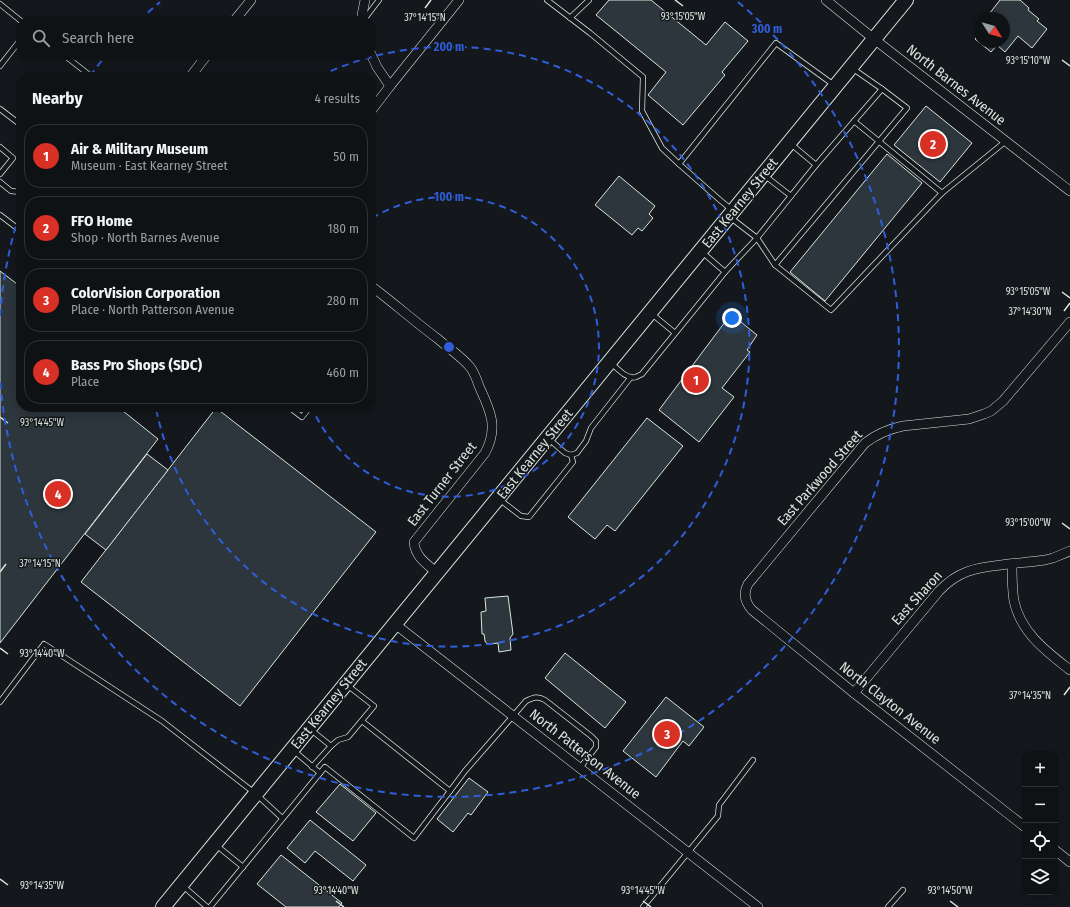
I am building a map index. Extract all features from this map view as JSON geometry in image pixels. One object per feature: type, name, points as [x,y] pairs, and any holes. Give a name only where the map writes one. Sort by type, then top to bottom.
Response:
[{"type":"main road","name":"East Kearney Street","points":[[163,907],[906,0]]},
{"type":"street","points":[[238,16],[251,0]]},
{"type":"street","points":[[362,16],[365,0]]},
{"type":"street","points":[[376,104],[459,0]]},
{"type":"street","name":"North Barnes Avenue","points":[[826,0],[1070,191]]},
{"type":"street","points":[[194,72],[203,60]]},
{"type":"street","points":[[374,60],[390,86]]},
{"type":"street","name":"East Turner Street","points":[[376,290],[455,353],[471,368],[492,417],[493,428],[490,444],[414,542],[414,548],[418,555],[437,573]]},
{"type":"street","name":"East Parkwood Street","points":[[745,596],[745,590],[748,584],[865,443],[879,434],[894,428],[969,419],[991,411],[1003,401],[1070,322]]},
{"type":"street","name":"East Sharon","points":[[854,693],[939,591],[950,581],[979,567],[1045,560],[1070,551]]},
{"type":"street","points":[[1012,564],[1014,600],[1022,622],[1037,642],[1070,670]]},
{"type":"street","name":"North Clayton Avenue","points":[[745,596],[746,602],[752,610],[854,693],[1022,825]]},
{"type":"street","name":"North Patterson Avenue","points":[[395,624],[758,907]]},
{"type":"street","points":[[1058,852],[1070,862]]},
{"type":"lane","points":[[367,16],[379,0]]},
{"type":"lane","points":[[547,0],[643,77],[642,111],[662,148],[721,201],[756,238],[775,265],[831,310],[942,193],[1006,141]]},
{"type":"lane","points":[[570,18],[589,0]]},
{"type":"lane","points":[[0,4],[16,17]]},
{"type":"lane","points":[[679,164],[776,43],[835,86]]},
{"type":"lane","points":[[0,66],[16,45]]},
{"type":"lane","points":[[70,60],[86,72]]},
{"type":"lane","points":[[775,265],[907,108],[851,67]]},
{"type":"lane","points":[[610,362],[631,377],[642,374],[725,272],[756,238],[816,165],[882,89]]},
{"type":"lane","points":[[0,109],[16,121]]},
{"type":"lane","points":[[854,121],[942,193]]},
{"type":"lane","points":[[789,143],[816,165]]},
{"type":"lane","points":[[0,147],[13,158],[0,174]]},
{"type":"lane","points":[[763,174],[791,196]]},
{"type":"lane","points":[[0,182],[11,191],[16,192]]},
{"type":"lane","points":[[0,215],[16,227]]},
{"type":"lane","points":[[701,251],[725,272]]},
{"type":"lane","points":[[650,313],[675,333]]},
{"type":"lane","points":[[548,438],[565,453],[577,453],[586,441],[591,428],[631,377]]},
{"type":"lane","points":[[296,412],[302,417],[306,412]]},
{"type":"lane","points":[[498,498],[521,516],[529,517],[573,462],[571,454]]},
{"type":"lane","points":[[0,702],[44,644],[162,721],[256,794],[282,818]]},
{"type":"lane","points":[[312,767],[338,740],[348,737],[374,706],[346,684]]},
{"type":"lane","points":[[181,884],[209,907],[324,767],[414,838],[466,771],[526,701],[533,697],[539,697],[545,700],[596,741],[596,747],[580,768]]},
{"type":"lane","points":[[362,721],[450,791]]},
{"type":"lane","points":[[309,728],[331,746]]},
{"type":"lane","points":[[292,749],[320,773]]},
{"type":"lane","points":[[643,907],[718,816],[719,805],[753,760]]},
{"type":"lane","points":[[215,844],[242,867]]},
{"type":"lane","points":[[888,907],[903,890]]},
{"type":"building","points":[[609,0],[651,0],[706,45],[725,22],[748,41],[722,72],[725,75],[683,125],[648,95],[666,72],[596,15]]},
{"type":"building","points":[[1000,0],[1020,0],[1029,8],[1028,10],[1039,19],[1037,21],[1047,29],[1032,48],[1018,36],[1010,46],[1010,12],[991,12]]},
{"type":"building","points":[[986,48],[994,48],[991,52]]},
{"type":"building","points":[[1000,48],[1008,48],[1005,52]]},
{"type":"building","points":[[926,106],[972,143],[940,182],[894,145]]},
{"type":"building","points":[[887,154],[922,183],[825,301],[790,272]]},
{"type":"building","points":[[619,176],[655,206],[649,214],[653,218],[642,231],[638,228],[632,235],[595,205]]},
{"type":"building","points":[[0,271],[16,283],[16,412],[124,412],[158,439],[0,643]]},
{"type":"building","points":[[731,314],[757,335],[747,350],[750,352],[722,388],[734,397],[699,442],[659,410]]},
{"type":"building","points":[[213,412],[221,412],[376,532],[240,706],[81,582]]},
{"type":"building","points":[[647,418],[683,446],[615,531],[607,525],[595,539],[568,517]]},
{"type":"building","points":[[147,454],[168,470],[106,550],[85,534]]},
{"type":"building","points":[[508,596],[513,634],[510,638],[511,650],[499,652],[498,643],[487,644],[485,641],[484,634],[482,634],[481,612],[486,611],[485,598]]},
{"type":"building","points":[[565,653],[626,702],[605,728],[545,678]]},
{"type":"building","points":[[666,697],[704,727],[689,746],[683,741],[656,777],[623,751]]},
{"type":"building","points":[[469,778],[488,792],[471,815],[468,813],[453,832],[437,819]]},
{"type":"building","points":[[340,784],[376,813],[353,841],[316,812]]},
{"type":"building","points":[[310,820],[366,865],[353,881],[315,851],[305,863],[287,848]]},
{"type":"building","points":[[281,855],[342,903],[339,907],[286,907],[257,884]]},
{"type":"place","name":"FFO Home","points":[[933,144]]},
{"type":"place","name":"Air & Military Museum","points":[[696,380]]},
{"type":"place","name":"Bass Pro Shops (SDC)","points":[[58,494]]},
{"type":"place","name":"ColorVision Corporation","points":[[667,734]]}]
